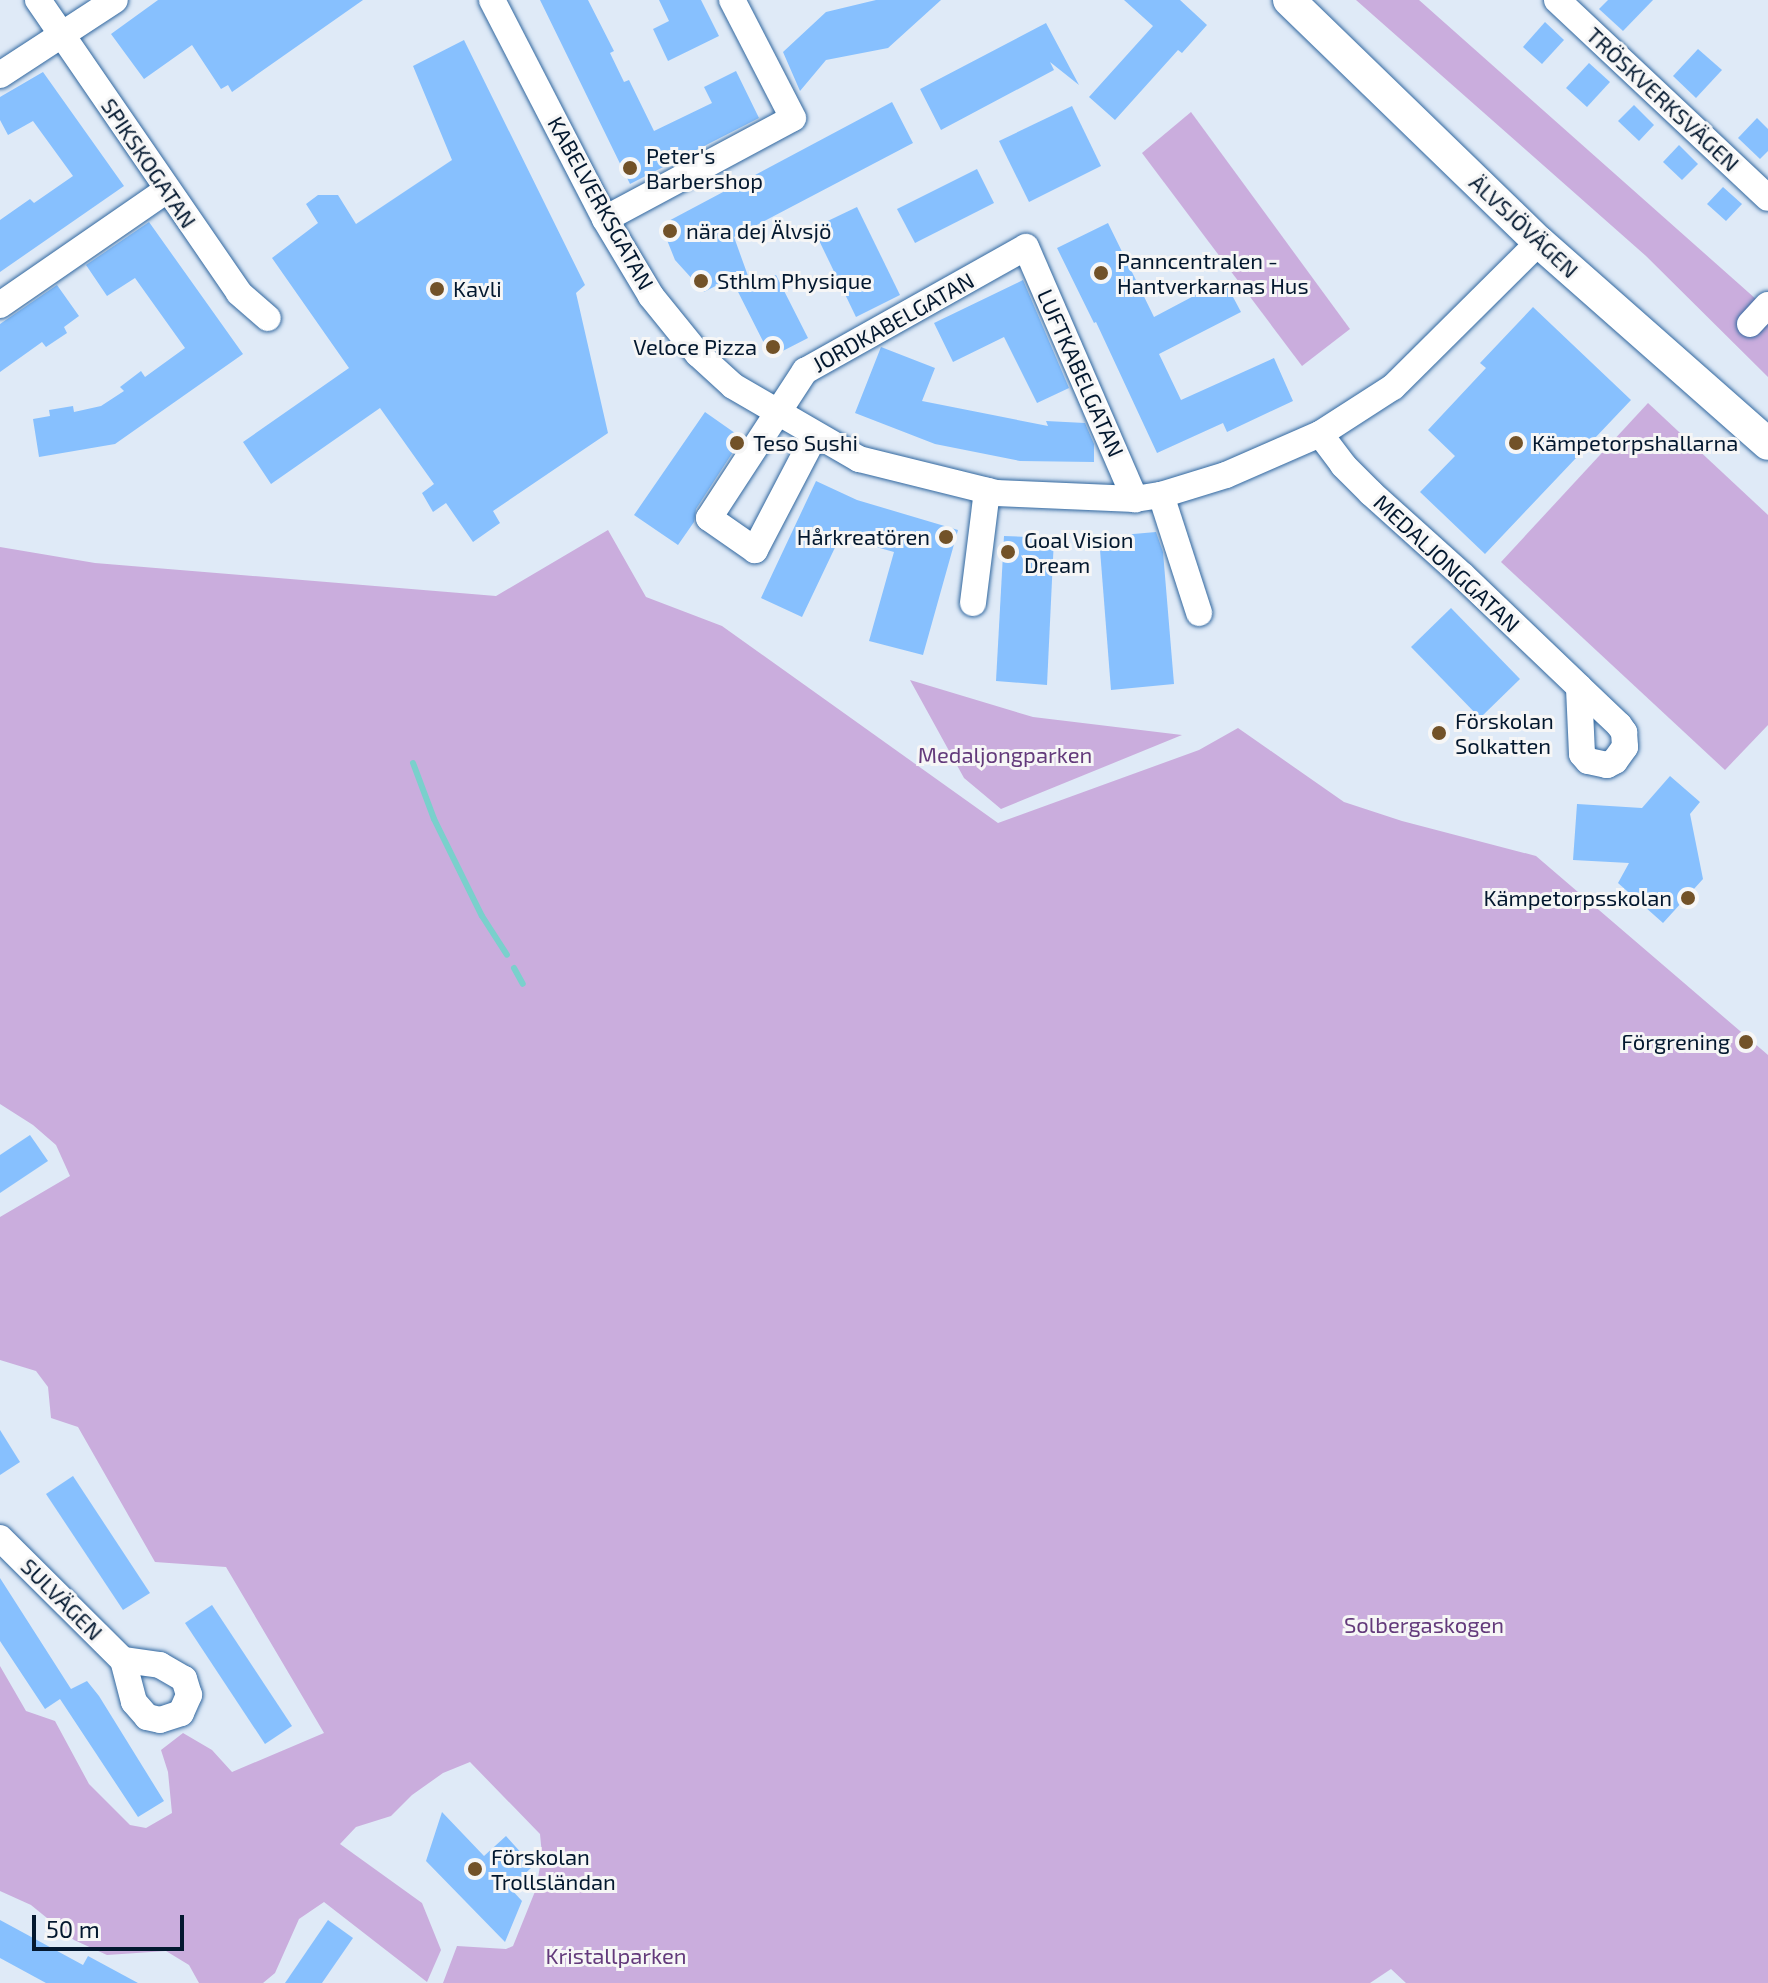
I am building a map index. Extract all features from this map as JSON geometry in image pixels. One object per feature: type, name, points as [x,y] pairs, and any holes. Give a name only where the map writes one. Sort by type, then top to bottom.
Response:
[{"type":"main road","name":"ÄLVSJÖVÄGEN","points":[[1289,0],[1539,242],[1768,444]]},
{"type":"street","name":"SPIKSKOGATAN","points":[[38,0],[239,293],[268,318]]},
{"type":"street","points":[[0,75],[115,0]]},
{"type":"street","name":"KABELVERKSGATAN","points":[[492,0],[605,219],[651,296],[698,354],[733,386],[776,414],[859,459],[987,491],[1148,497],[1226,475],[1320,434],[1393,387],[1539,242]]},
{"type":"street","points":[[605,219],[793,118],[732,0]]},
{"type":"street","name":"TRÖSKVERKSVÄGEN","points":[[1557,0],[1768,198]]},
{"type":"street","points":[[0,305],[167,190]]},
{"type":"street","name":"JORDKABELGATAN","points":[[776,414],[805,371],[1026,247]]},
{"type":"street","name":"LUFTKABELGATAN","points":[[1026,247],[1148,497]]},
{"type":"street","points":[[776,414],[709,518],[755,550],[815,435]]},
{"type":"street","name":"MEDALJONGGATAN","points":[[1320,434],[1352,474],[1579,687]]},
{"type":"street","points":[[973,603],[987,491]]},
{"type":"street","points":[[1148,497],[1199,613]]},
{"type":"street","name":"SULVÄGEN","points":[[0,1538],[123,1660]]},
{"type":"green space","points":[[1356,0],[1419,0],[1757,300],[1768,318],[1768,377],[1646,256]]},
{"type":"green space","points":[[1191,112],[1350,329],[1302,366],[1142,153]]},
{"type":"green space","points":[[1648,403],[1768,515],[1768,725],[1725,770],[1501,562]]},
{"type":"green space","name":"Solbergaskogen","points":[[608,530],[646,597],[722,626],[998,823],[1199,750],[1238,728],[1344,802],[1402,821],[1536,856],[1768,1055],[1768,1983],[1406,1983],[1391,1969],[1370,1983],[443,1983],[457,1946],[506,1949],[513,1946],[536,1889],[542,1855],[540,1834],[470,1762],[443,1773],[412,1795],[391,1816],[356,1827],[340,1844],[422,1903],[441,1950],[427,1982],[324,1902],[299,1919],[275,1973],[263,1983],[199,1983],[189,1965],[166,1951],[107,1955],[74,1940],[31,1905],[0,1891],[0,1666],[26,1711],[55,1721],[89,1784],[130,1825],[146,1828],[172,1813],[168,1772],[161,1750],[183,1733],[212,1750],[232,1772],[324,1733],[226,1567],[155,1562],[78,1427],[51,1418],[48,1387],[36,1371],[0,1360],[0,1217],[70,1176],[56,1145],[33,1125],[0,1104],[0,547],[95,563],[496,596]]},
{"type":"green space","name":"Medaljongparken","points":[[910,680],[1033,717],[1182,735],[1001,809],[964,778]]},
{"type":"building","points":[[158,0],[363,0],[232,92],[228,85],[221,89],[192,45],[144,79],[111,34]]},
{"type":"building","points":[[540,0],[588,0],[614,51],[610,53],[624,82],[629,80],[654,131],[712,103],[704,87],[736,71],[759,118],[630,184]]},
{"type":"building","points":[[659,0],[701,0],[719,36],[668,61],[653,29],[669,21]]},
{"type":"building","points":[[876,0],[941,0],[888,48],[826,60],[800,91],[783,52],[826,12]]},
{"type":"building","points":[[1124,0],[1180,0],[1207,25],[1182,53],[1178,50],[1115,120],[1089,97],[1153,26]]},
{"type":"building","points":[[1608,0],[1653,0],[1623,31],[1599,9]]},
{"type":"building","points":[[1545,22],[1564,40],[1542,64],[1523,47]]},
{"type":"building","points":[[1046,23],[1079,85],[1050,62],[1054,70],[941,130],[920,89]]},
{"type":"building","name":"Kavli","points":[[464,40],[585,285],[576,293],[608,433],[493,511],[500,523],[473,542],[446,503],[433,512],[422,493],[434,484],[380,408],[271,484],[243,442],[349,368],[272,258],[318,223],[306,204],[318,195],[338,195],[356,224],[452,160],[413,66]]},
{"type":"building","points":[[1698,49],[1722,70],[1696,98],[1673,76]]},
{"type":"building","points":[[1589,63],[1610,82],[1587,107],[1566,88]]},
{"type":"building","points":[[43,72],[124,186],[0,272],[0,220],[30,199],[34,203],[73,176],[33,121],[8,135],[0,120],[0,97]]},
{"type":"building","points":[[892,102],[913,143],[734,237],[752,287],[776,275],[808,338],[771,357],[731,278],[704,292],[675,260],[661,225]]},
{"type":"building","points":[[1634,105],[1654,125],[1639,141],[1618,121]]},
{"type":"building","points":[[1072,106],[1101,166],[1029,202],[999,141]]},
{"type":"building","points":[[1757,118],[1768,129],[1768,151],[1760,159],[1738,138]]},
{"type":"building","points":[[1679,145],[1698,164],[1682,180],[1663,162]]},
{"type":"building","points":[[977,169],[994,203],[915,243],[897,209]]},
{"type":"building","points":[[1723,187],[1742,204],[1726,221],[1707,204]]},
{"type":"building","points":[[857,207],[900,295],[856,317],[813,228]]},
{"type":"building","points":[[149,222],[243,354],[115,444],[39,457],[33,419],[50,416],[49,410],[73,406],[74,412],[101,406],[124,391],[120,387],[141,371],[145,377],[185,348],[135,278],[107,296],[86,265]]},
{"type":"building","points":[[1108,223],[1154,317],[1224,280],[1241,312],[1159,354],[1181,400],[1274,358],[1293,401],[1227,432],[1223,423],[1157,453],[1096,322],[1057,248]]},
{"type":"building","points":[[1023,280],[1069,388],[1037,403],[1004,337],[953,362],[934,323]]},
{"type":"building","points":[[57,285],[79,316],[64,327],[67,333],[46,347],[42,342],[0,372],[0,324]]},
{"type":"building","name":"Kämpetorpshallarna","points":[[1533,307],[1631,400],[1485,554],[1420,492],[1455,456],[1428,430],[1486,368],[1480,363]]},
{"type":"building","points":[[881,347],[935,368],[922,401],[1048,426],[1046,421],[1085,423],[1094,444],[1094,462],[1020,461],[935,444],[855,413]]},
{"type":"building","points":[[705,412],[742,438],[696,509],[694,522],[678,545],[634,515]]},
{"type":"building","points":[[816,481],[857,500],[958,530],[923,655],[869,641],[894,552],[840,537],[802,617],[761,598]]},
{"type":"building","points":[[1156,532],[1163,552],[1174,684],[1111,690],[1099,537]]},
{"type":"building","points":[[1004,536],[1054,538],[1047,685],[996,681]]},
{"type":"building","points":[[1451,608],[1520,679],[1480,718],[1411,647]]},
{"type":"building","points":[[1670,776],[1700,802],[1690,814],[1703,879],[1663,923],[1618,883],[1629,863],[1573,860],[1577,804],[1642,808]]},
{"type":"building","points":[[30,1135],[48,1161],[0,1193],[0,1155]]},
{"type":"building","points":[[0,1430],[20,1462],[0,1475]]},
{"type":"building","points":[[73,1476],[150,1593],[123,1610],[46,1494]]},
{"type":"building","points":[[0,1578],[71,1689],[87,1681],[99,1696],[164,1801],[138,1817],[60,1699],[45,1709],[0,1641]]},
{"type":"building","points":[[212,1605],[292,1726],[265,1744],[185,1623]]},
{"type":"building","points":[[442,1812],[484,1856],[506,1836],[533,1866],[510,1888],[522,1901],[505,1942],[426,1861]]},
{"type":"building","points":[[0,1920],[83,1965],[88,1956],[138,1983],[46,1983],[0,1958]]},
{"type":"building","points":[[328,1920],[353,1938],[322,1983],[285,1983]]},
{"type":"waterway","points":[[413,763],[434,819],[482,916],[507,955]]},
{"type":"waterway","points":[[514,968],[523,984]]},
{"type":"place","name":"Peter's Barbershop","points":[[630,168]]},
{"type":"place","name":"nära dej Älvsjö","points":[[670,231]]},
{"type":"place","name":"Panncentralen - Hantverkarnas Hus","points":[[1101,273]]},
{"type":"place","name":"Sthlm Physique","points":[[701,281]]},
{"type":"place","name":"Kavli","points":[[437,289]]},
{"type":"place","name":"Veloce Pizza","points":[[773,347]]},
{"type":"place","name":"Teso Sushi","points":[[737,443]]},
{"type":"place","name":"Kämpetorpshallarna","points":[[1516,443]]},
{"type":"place","name":"Hårkreatören","points":[[946,537]]},
{"type":"place","name":"Goal Vision Dream","points":[[1008,552]]},
{"type":"place","name":"Förskolan Solkatten","points":[[1439,733]]},
{"type":"place","name":"Kämpetorpsskolan","points":[[1688,898]]},
{"type":"place","name":"Förgrening","points":[[1746,1042]]},
{"type":"place","name":"Förskolan Trollsländan","points":[[475,1869]]},
{"type":"park label","name":"Kristallparken","points":[[616,1956]]}]
